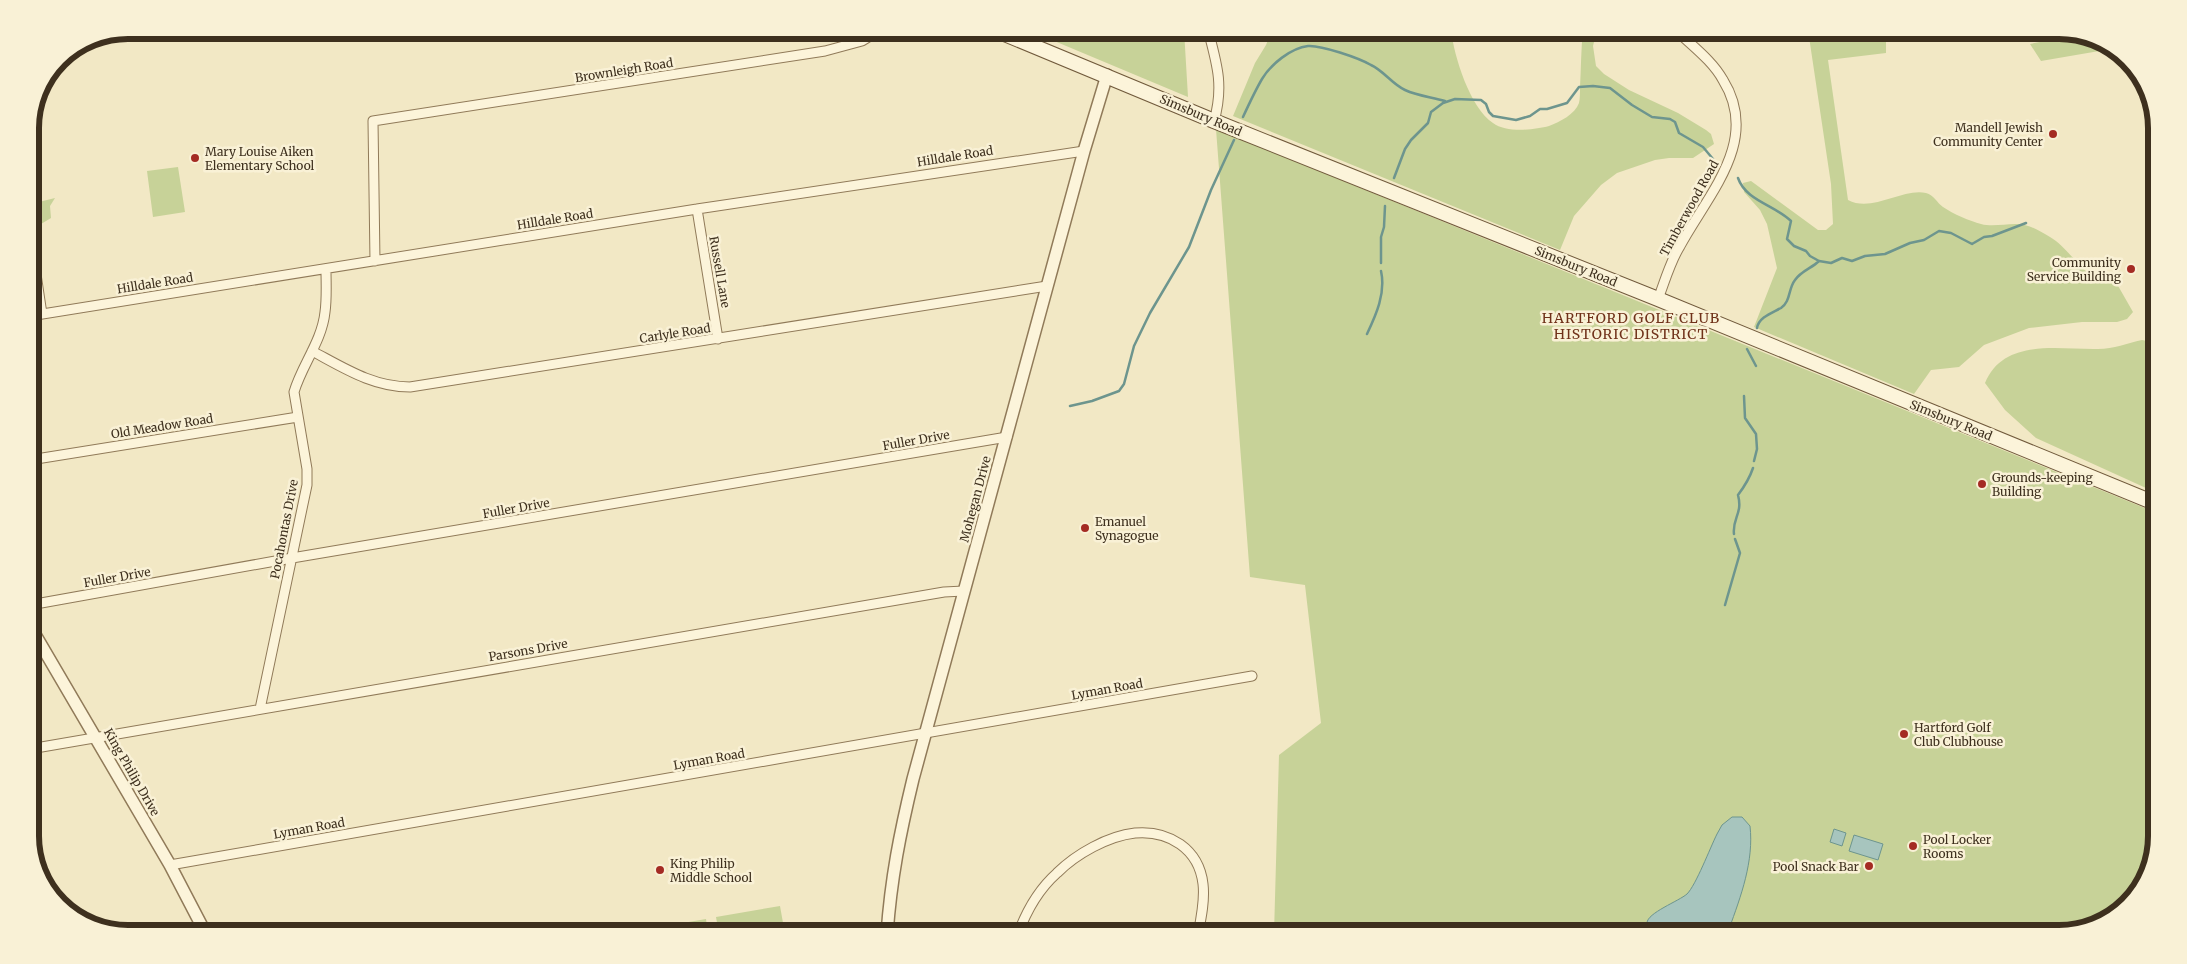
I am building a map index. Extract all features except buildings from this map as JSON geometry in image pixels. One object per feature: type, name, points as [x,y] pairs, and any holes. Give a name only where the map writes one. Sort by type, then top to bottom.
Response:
[{"type":"main road","name":"Simsbury Road","points":[[1017,39],[1214,121],[1658,299],[2148,500]]},
{"type":"street","name":"Brownleigh Road","points":[[375,261],[373,122],[825,51],[862,42],[866,39]]},
{"type":"street","points":[[1210,39],[1220,80],[1219,102],[1214,121]]},
{"type":"street","name":"Timberwood Road","points":[[1658,299],[1679,247],[1727,167],[1734,145],[1736,129],[1734,103],[1722,78],[1716,68],[1685,39]]},
{"type":"street","name":"Mohegan Drive","points":[[888,925],[890,883],[899,835],[925,734],[1084,151],[1107,75]]},
{"type":"street","name":"Hilldale Road","points":[[39,314],[697,209],[1084,151]]},
{"type":"street","name":"Russell Lane","points":[[697,209],[718,338]]},
{"type":"street","name":"Pocahontas Drive","points":[[260,709],[308,476],[294,392],[297,380],[312,351],[326,313],[326,269]]},
{"type":"street","name":"Carlyle Road","points":[[312,351],[370,381],[386,385],[410,387],[1047,286]]},
{"type":"street","points":[[39,294],[42,314]]},
{"type":"street","name":"Old Meadow Road","points":[[39,459],[298,417]]},
{"type":"street","name":"Fuller Drive","points":[[39,603],[292,558],[1007,437]]},
{"type":"street","name":"Parsons Drive","points":[[39,748],[934,594],[964,591]]},
{"type":"street","name":"King Philip Drive","points":[[39,641],[170,865],[201,925]]},
{"type":"street","name":"Lyman Road","points":[[170,865],[1252,676]]},
{"type":"street","points":[[1021,925],[1024,917],[1039,894],[1057,872],[1088,850],[1134,833],[1154,834],[1174,840],[1188,850],[1200,867],[1204,886],[1199,925]]},
{"type":"green space","points":[[1049,39],[1185,39],[1188,97]]},
{"type":"green space","points":[[1268,39],[1453,39],[1465,81],[1477,106],[1493,123],[1505,128],[1520,130],[1549,126],[1567,117],[1574,111],[1580,98],[1582,39],[1595,39],[1593,46],[1596,66],[1604,74],[1629,90],[1678,113],[1706,130],[1711,134],[1714,144],[1693,158],[1655,160],[1617,173],[1601,185],[1574,216],[1560,250],[1233,116],[1255,63]]},
{"type":"green space","points":[[1809,39],[1886,39],[1886,53],[1828,60],[1848,200],[1867,204],[1917,192],[1926,193],[1931,195],[1947,210],[1977,223],[1985,225],[2020,224],[2033,228],[2057,242],[2091,275],[2100,280],[2117,284],[2133,312],[2127,319],[2117,322],[2082,322],[2029,328],[1984,345],[1959,367],[1931,370],[1914,394],[1754,327],[1777,268],[1767,224],[1760,210],[1744,192],[1743,183],[1751,181],[1818,230],[1826,230],[1833,224],[1831,184]]},
{"type":"green space","points":[[2056,39],[2077,40],[2094,45],[2103,50],[2041,61],[2030,44]]},
{"type":"green space","points":[[1216,129],[2148,509],[2148,837],[2144,865],[2130,891],[2118,903],[2099,916],[2077,924],[1274,925],[1279,755],[1321,723],[1305,585],[1250,577]]},
{"type":"green space","points":[[178,167],[185,212],[153,217],[147,171]]},
{"type":"green space","points":[[55,198],[50,206],[51,218],[41,224],[39,202]]},
{"type":"green space","points":[[2142,340],[2148,341],[2148,489],[2036,438],[2005,410],[1985,383],[1994,368],[2005,358],[2019,352],[2050,348],[2104,349]]},
{"type":"green space","points":[[780,906],[783,925],[717,925],[716,917]]},
{"type":"green space","points":[[706,919],[707,925],[671,925]]},
{"type":"water","points":[[1732,817],[1742,817],[1750,826],[1750,852],[1746,878],[1730,925],[1647,925],[1648,919],[1652,915],[1683,897],[1691,889],[1722,825]]},
{"type":"water","points":[[1834,829],[1846,833],[1842,846],[1830,842]]},
{"type":"water","points":[[1854,835],[1883,844],[1878,860],[1849,851]]},
{"type":"waterway","points":[[1243,117],[1266,73],[1288,53],[1308,46],[1330,50],[1358,59],[1376,68],[1405,90],[1445,101]]},
{"type":"waterway","points":[[1394,178],[1405,149],[1428,123],[1431,112],[1443,103],[1455,99],[1481,100],[1486,104],[1493,116],[1516,120],[1530,116],[1540,109],[1547,109],[1567,103],[1579,87],[1593,86],[1610,88],[1652,117],[1670,119],[1675,122],[1679,133],[1703,147],[1713,159]]},
{"type":"waterway","points":[[1070,406],[1092,401],[1119,391],[1124,384],[1134,346],[1150,313],[1189,247],[1211,190],[1234,140]]},
{"type":"waterway","points":[[1738,178],[1747,192],[1791,221],[1787,239],[1794,246],[1806,251],[1810,256],[1819,261],[1831,263],[1842,258],[1852,261],[1865,256],[1885,254],[1910,243],[1924,240],[1939,231],[1951,233],[1972,244],[1984,237],[1992,236],[2026,223]]},
{"type":"waterway","points":[[1381,263],[1381,237],[1384,227],[1385,206]]},
{"type":"waterway","points":[[1757,328],[1763,318],[1784,305],[1797,277],[1819,261]]},
{"type":"waterway","points":[[1367,334],[1377,312],[1381,296],[1381,271]]},
{"type":"waterway","points":[[1747,349],[1756,366]]},
{"type":"waterway","points":[[1744,396],[1745,418],[1756,434],[1757,449],[1754,461]]},
{"type":"waterway","points":[[1734,534],[1734,524],[1739,507],[1738,495],[1747,482],[1753,468]]},
{"type":"waterway","points":[[1725,605],[1740,553],[1735,539]]},
{"type":"place","name":"Mandell Jewish Community Center","points":[[2053,134]]},
{"type":"place","name":"Mary Louise Aiken Elementary School","points":[[195,158]]},
{"type":"place","name":"Community Service Building","points":[[2131,269]]},
{"type":"place","name":"Grounds-keeping Building","points":[[1982,484]]},
{"type":"place","name":"Emanuel Synagogue","points":[[1085,528]]},
{"type":"place","name":"Hartford Golf Club Clubhouse","points":[[1904,734]]},
{"type":"place","name":"Pool Locker Rooms","points":[[1913,846]]},
{"type":"place","name":"Pool Snack Bar","points":[[1869,866]]},
{"type":"place","name":"King Philip Middle School","points":[[660,870]]},
{"type":"district","name":"HARTFORD GOLF CLUB HISTORIC DISTRICT","points":[[1631,326]]}]
